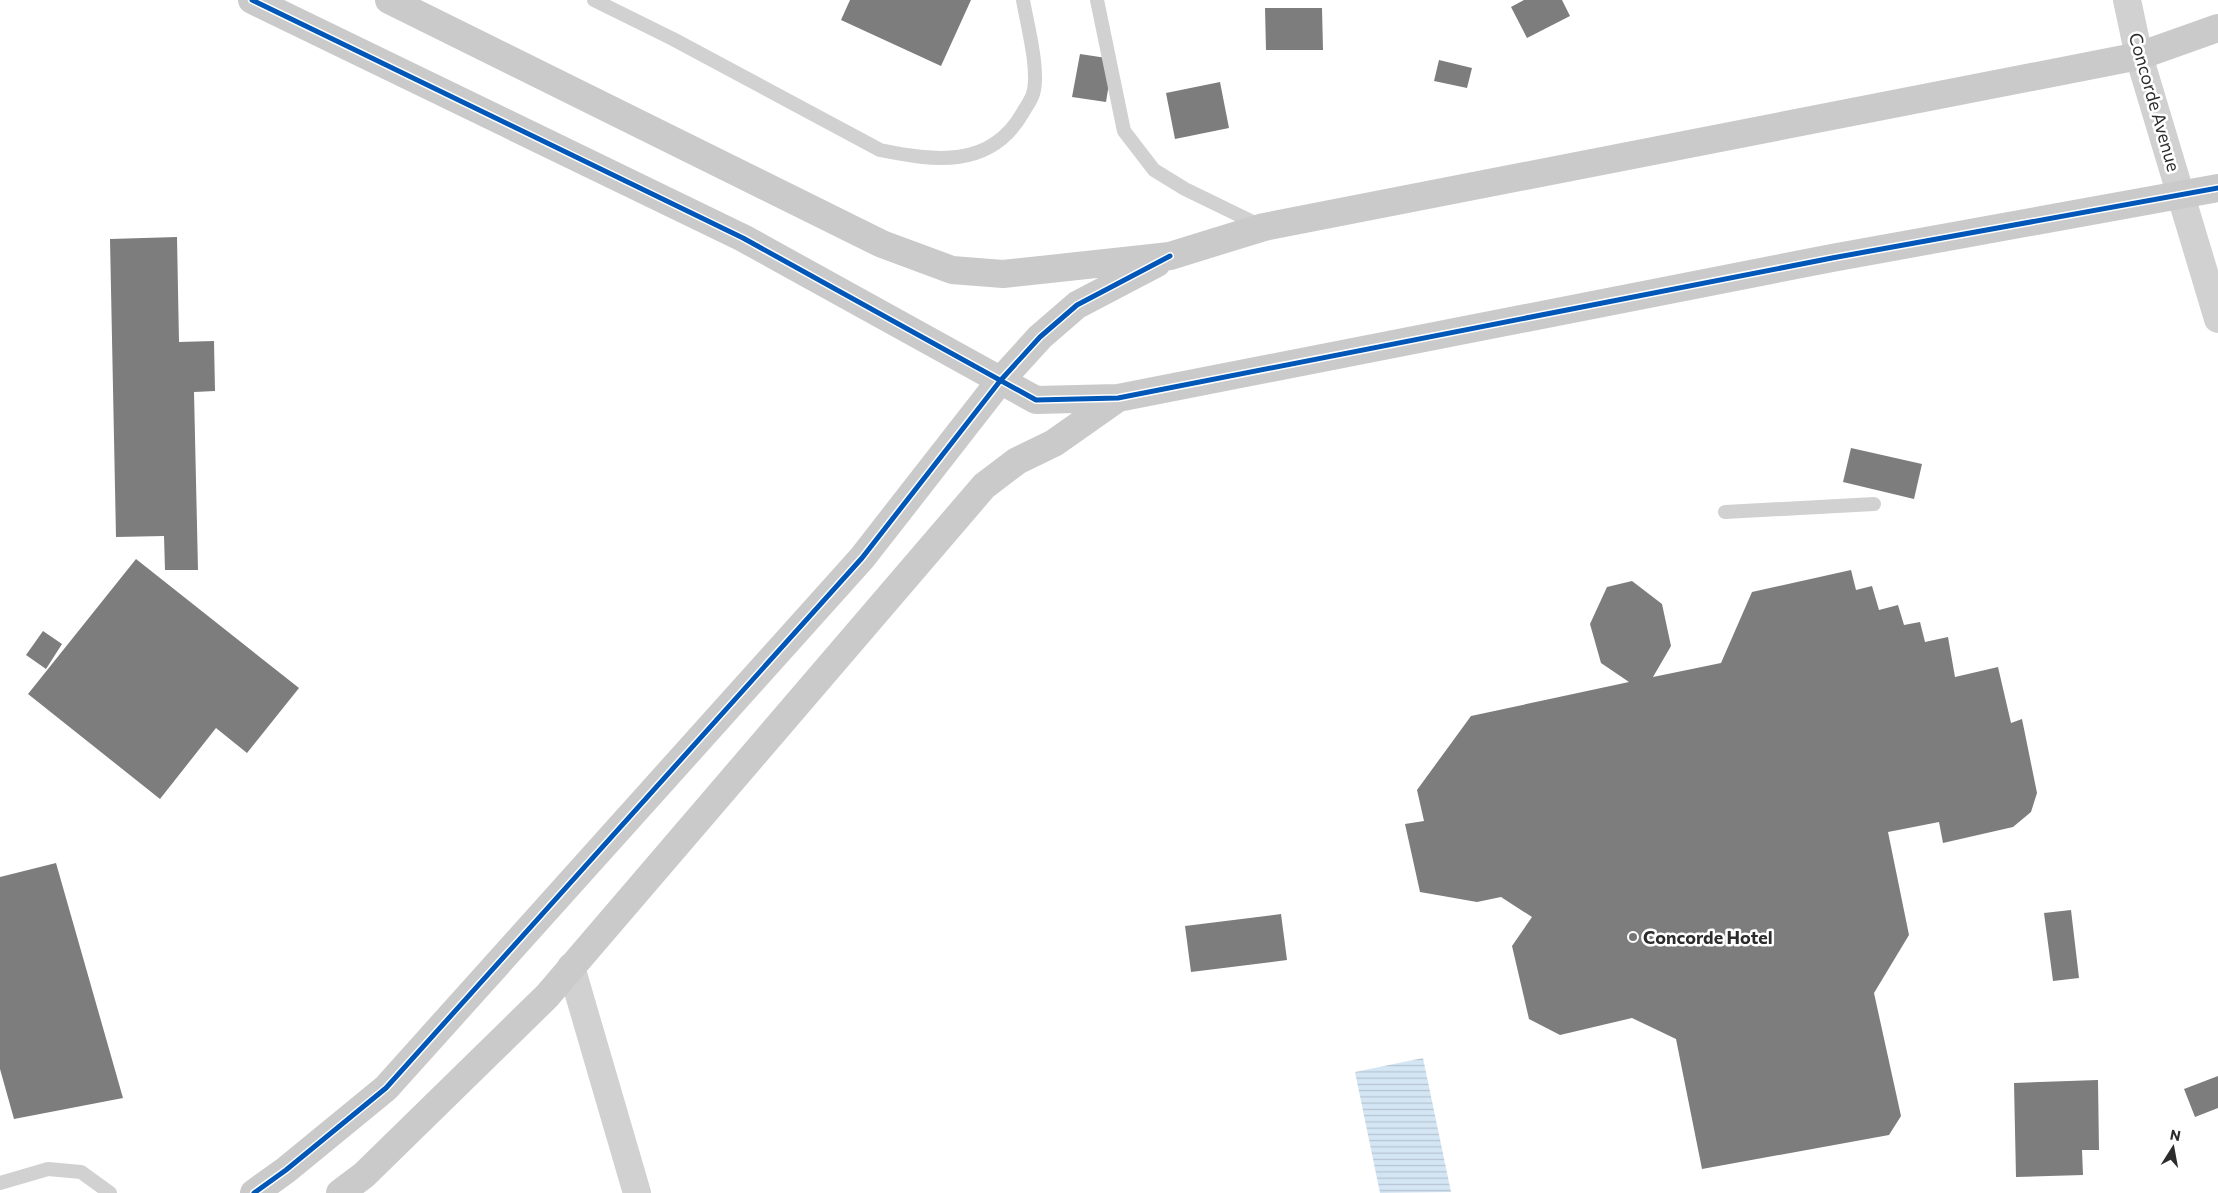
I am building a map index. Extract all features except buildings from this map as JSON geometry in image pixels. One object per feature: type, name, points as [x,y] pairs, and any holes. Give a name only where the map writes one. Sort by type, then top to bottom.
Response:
[{"type":"street","points":[[252,0],[743,238],[1036,400],[1118,398],[1832,258],[2218,188]]},
{"type":"street","points":[[389,0],[882,244],[952,270],[1003,274],[1170,256]]},
{"type":"street","name":"Concorde Avenue","points":[[2128,0],[2139,56],[2218,319]]},
{"type":"street","points":[[254,1193],[286,1170],[386,1088],[862,558],[1000,381],[1040,337],[1077,305],[1170,256],[1264,227],[2139,56],[2218,28]]},
{"type":"street","points":[[340,1193],[378,1162],[547,996],[984,486],[1017,461],[1054,443],[1118,398]]},
{"type":"street","points":[[571,967],[637,1193]]},
{"type":"lane","points":[[594,0],[673,39],[880,150],[916,157],[950,159],[987,150],[1012,132],[1033,94],[1034,56],[1023,0]]},
{"type":"lane","points":[[1097,0],[1124,131],[1154,170],[1185,189],[1264,227]]},
{"type":"lane","points":[[1725,512],[1874,504]]},
{"type":"lane","points":[[0,1183],[48,1169],[82,1172],[110,1193]]},
{"type":"water","points":[[1423,1058],[1451,1192],[1380,1193],[1355,1072]]},
{"type":"cycle path","points":[[252,0],[743,238],[1036,400],[1118,398],[1832,258],[2218,188]]},
{"type":"cycle path","points":[[254,1193],[286,1170],[386,1088],[862,558],[1000,381],[1040,337],[1077,305],[1170,256]]},
{"type":"place","name":"Concorde Hotel","points":[[1633,937]]}]
